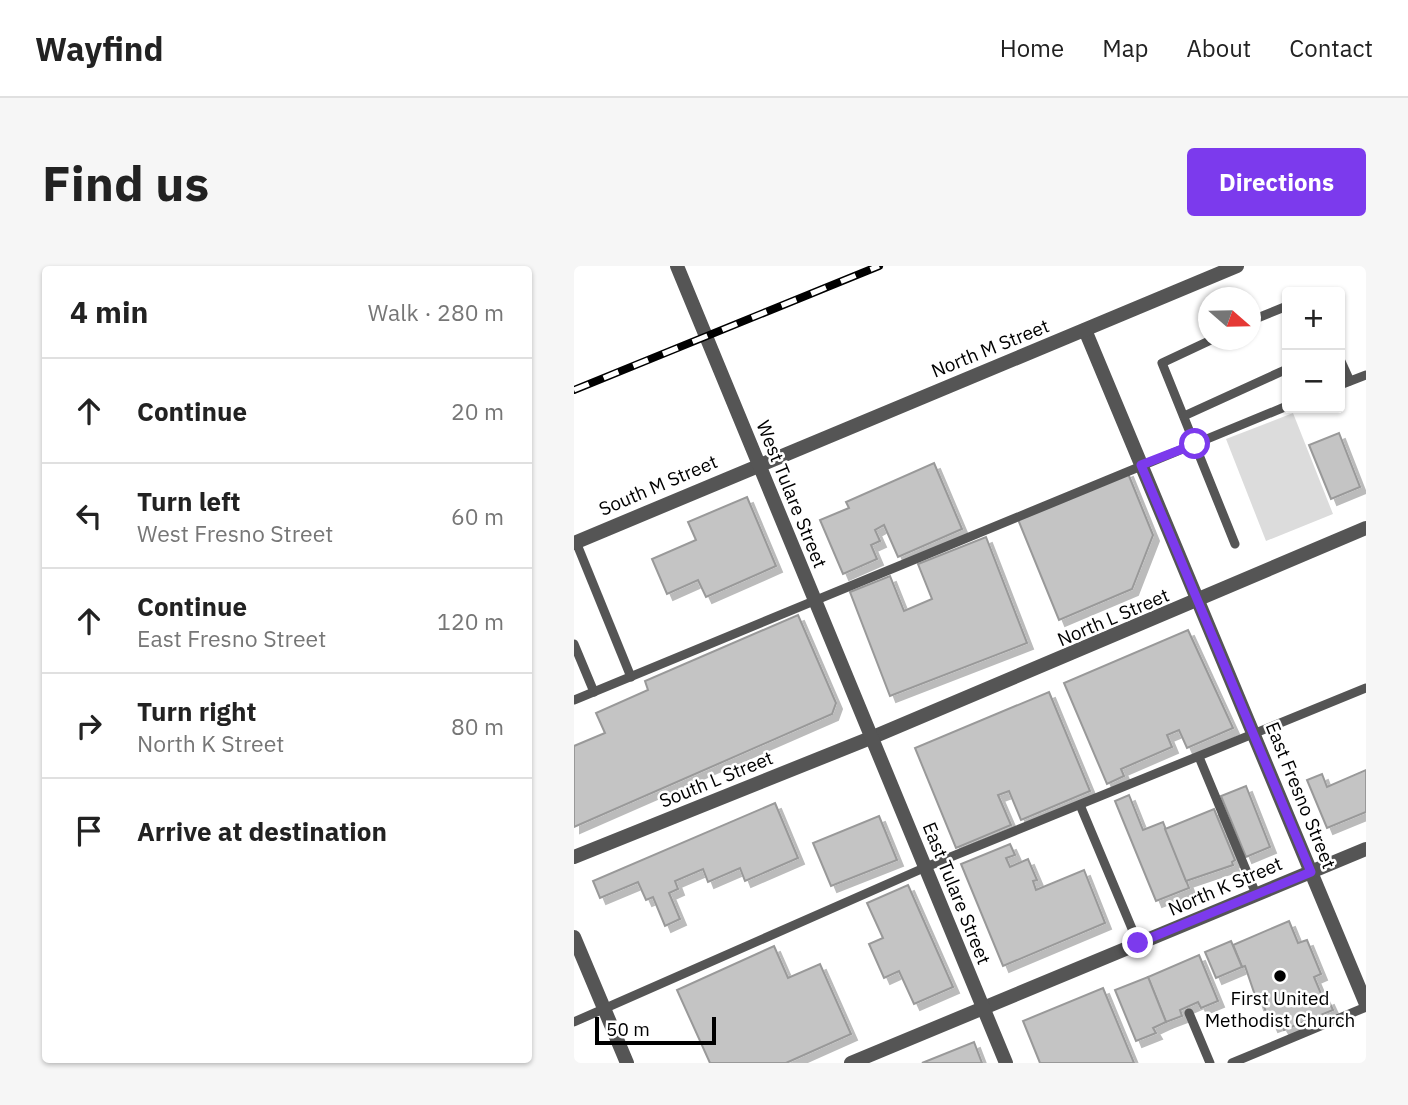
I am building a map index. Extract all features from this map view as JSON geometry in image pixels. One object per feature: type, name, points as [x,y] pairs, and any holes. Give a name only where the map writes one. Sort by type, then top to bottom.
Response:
[{"type":"street","name":"West Tulare Street","points":[[677,266],[873,737]]},
{"type":"street","name":"North M Street","points":[[758,464],[1237,266]]},
{"type":"street","name":"East Fresno Street","points":[[1085,330],[1366,1006]]},
{"type":"street","name":"South M Street","points":[[575,542],[758,464]]},
{"type":"street","name":"North L Street","points":[[873,737],[1198,602],[1366,528]]},
{"type":"street","name":"South L Street","points":[[574,857],[873,737]]},
{"type":"street","name":"East Tulare Street","points":[[873,737],[1006,1063]]},
{"type":"street","name":"North K Street","points":[[851,1063],[1366,849]]},
{"type":"street","points":[[574,937],[627,1063]]},
{"type":"lane","points":[[1261,317],[1282,308]]},
{"type":"lane","points":[[1198,346],[1162,363],[1235,544]]},
{"type":"lane","points":[[1345,370],[1350,381]]},
{"type":"lane","points":[[1184,416],[1282,371]]},
{"type":"lane","points":[[1345,383],[1366,374]]},
{"type":"lane","points":[[574,700],[1282,408]]},
{"type":"lane","points":[[575,542],[631,677]]},
{"type":"lane","points":[[574,644],[594,691]]},
{"type":"lane","points":[[574,1022],[926,867],[1366,688]]},
{"type":"lane","points":[[1199,757],[1255,894]]},
{"type":"lane","points":[[1080,805],[1138,943]]},
{"type":"lane","points":[[1232,1063],[1366,1006]]},
{"type":"lane","points":[[1189,1013],[1210,1063]]},
{"type":"shaded area","points":[[1293,413],[1333,514],[1266,541],[1226,439]]},
{"type":"building","points":[[1339,433],[1360,487],[1331,499],[1309,445]]},
{"type":"building","points":[[934,463],[962,529],[898,557],[884,525],[875,530],[880,541],[871,545],[877,559],[843,574],[820,520],[849,508],[846,502]]},
{"type":"building","points":[[1127,471],[1153,535],[1132,589],[1059,620],[1017,517]]},
{"type":"building","points":[[747,497],[776,566],[706,597],[698,580],[667,594],[652,559],[696,540],[688,522]]},
{"type":"building","points":[[986,537],[1027,643],[890,696],[850,592],[890,576],[904,611],[932,599],[918,564]]},
{"type":"building","points":[[798,615],[836,703],[832,714],[574,827],[574,746],[605,733],[596,713],[648,690],[645,681]]},
{"type":"building","points":[[1188,630],[1233,728],[1187,748],[1179,730],[1167,735],[1172,747],[1121,769],[1124,776],[1107,784],[1064,683]]},
{"type":"building","points":[[1049,692],[1090,791],[1021,820],[1009,791],[998,795],[1011,825],[956,848],[915,748]]},
{"type":"building","points":[[1366,770],[1366,812],[1327,828],[1307,780],[1322,774],[1327,787]]},
{"type":"building","points":[[1246,786],[1270,847],[1246,857],[1221,796]]},
{"type":"building","points":[[1129,795],[1143,830],[1163,822],[1189,888],[1156,901],[1115,801]]},
{"type":"building","points":[[775,803],[798,858],[745,881],[740,868],[708,882],[703,869],[675,881],[678,889],[669,893],[680,919],[665,926],[653,897],[646,900],[638,882],[600,898],[593,881]]},
{"type":"building","points":[[1214,809],[1235,860],[1233,865],[1186,881],[1165,829]]},
{"type":"building","points":[[879,816],[897,860],[831,886],[813,843]]},
{"type":"building","points":[[1010,844],[1015,855],[1006,858],[1010,867],[1028,859],[1037,880],[1033,881],[1036,890],[1084,870],[1105,923],[1003,966],[961,864]]},
{"type":"building","points":[[908,885],[953,987],[914,1004],[899,971],[884,978],[869,944],[883,938],[867,903]]},
{"type":"building","points":[[1289,921],[1298,943],[1307,940],[1321,974],[1314,977],[1324,1001],[1328,999],[1333,1010],[1284,1030],[1280,1023],[1272,1026],[1262,1002],[1258,1004],[1245,966],[1242,967],[1233,945]]},
{"type":"building","points":[[1231,941],[1242,967],[1216,978],[1205,952]]},
{"type":"building","points":[[774,946],[788,978],[820,964],[851,1034],[786,1063],[710,1063],[677,990]]},
{"type":"building","points":[[1199,955],[1218,1001],[1201,1008],[1198,1002],[1180,1010],[1182,1016],[1166,1022],[1148,977]]},
{"type":"building","points":[[1148,977],[1166,1022],[1153,1028],[1156,1033],[1136,1041],[1115,990]]},
{"type":"building","points":[[1103,988],[1134,1063],[1040,1063],[1023,1021]]},
{"type":"building","points":[[974,1042],[982,1063],[922,1063]]},
{"type":"railway","points":[[574,390],[879,266]]},
{"type":"place","name":"First United Methodist Church","points":[[1280,976]]},
{"type":"route","points":[[1138,943],[1311,872],[1141,465],[1195,444]]}]
